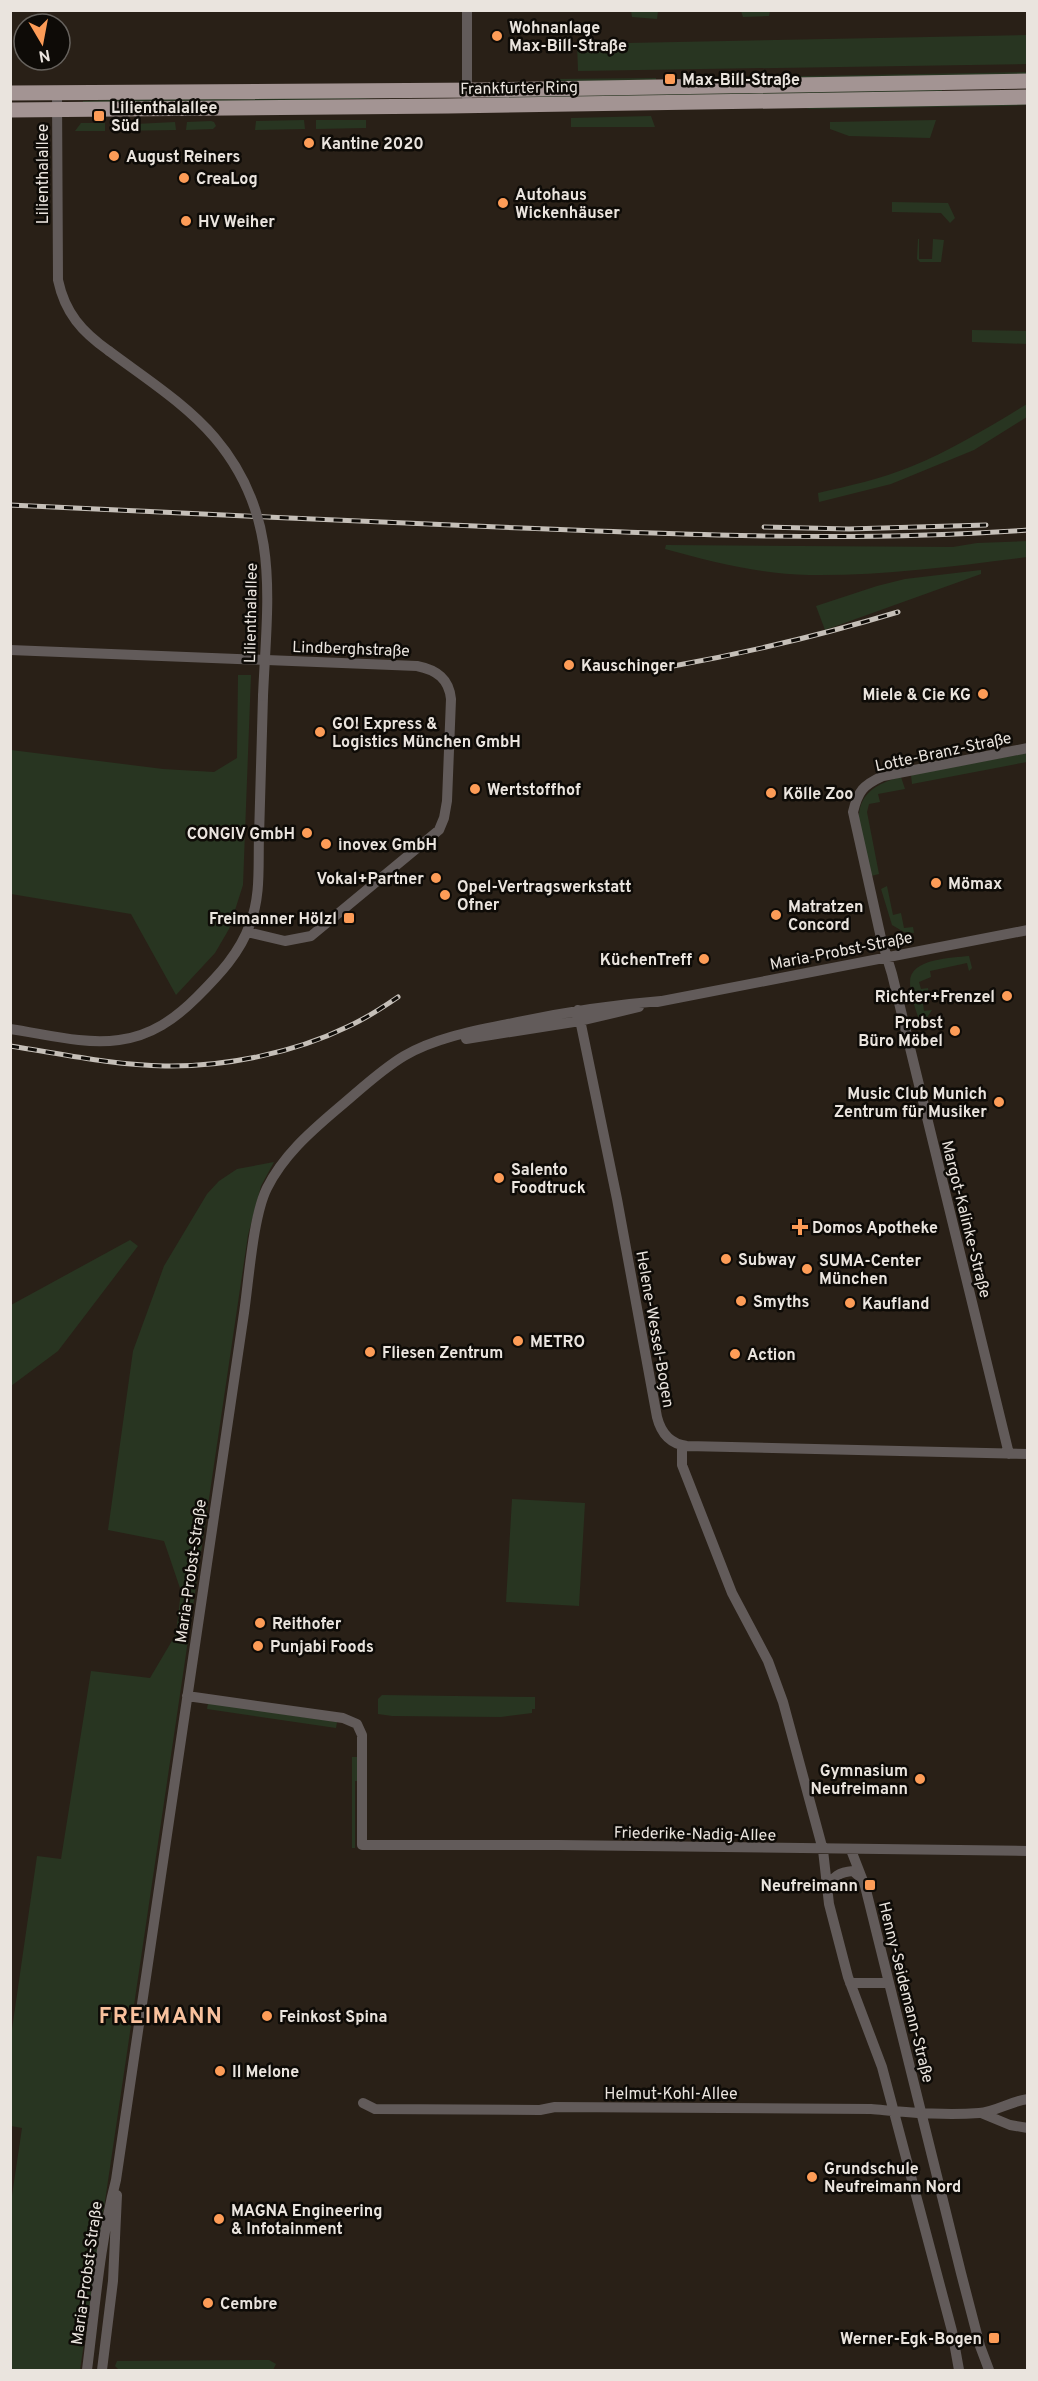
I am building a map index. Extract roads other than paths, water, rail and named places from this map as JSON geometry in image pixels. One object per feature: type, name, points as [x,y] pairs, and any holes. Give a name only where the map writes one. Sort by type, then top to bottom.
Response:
[{"type":"main road","name":"Frankfurter Ring","points":[[10,93],[467,90],[1028,81]]},
{"type":"main road","name":"Frankfurter Ring","points":[[10,110],[466,106],[1028,97]]},
{"type":"street","points":[[466,106],[467,10]]},
{"type":"street","name":"Lilienthalallee","points":[[10,1029],[100,1041],[132,1038],[152,1031],[174,1018],[213,982],[234,956],[247,932],[258,890],[267,562],[261,527],[245,483],[215,438],[199,421],[88,336],[67,309],[59,286],[57,254],[57,93]]},
{"type":"street","name":"Lindberghstraße","points":[[10,650],[417,666],[432,670],[442,676],[448,685],[451,699],[447,801],[439,830],[311,936],[285,941],[247,932]]},
{"type":"street","name":"Lotte-Branz-Straße","points":[[887,957],[857,836],[853,812],[857,794],[883,776],[1028,748]]},
{"type":"street","name":"Maria-Probst-Straße","points":[[87,2370],[103,2244],[116,2180],[256,1228],[266,1189],[290,1153],[317,1126],[379,1073],[404,1056],[433,1043],[468,1032],[579,1016],[607,1005],[661,1001],[1028,930]]},
{"type":"street","name":"Margot-Kalinke-Straße","points":[[887,957],[1009,1454]]},
{"type":"street","name":"Helene-Wessel-Bogen","points":[[579,1016],[619,1210],[657,1417],[665,1435],[682,1445]]},
{"type":"street","points":[[958,2370],[952,2331],[894,2111],[878,2055],[850,1983],[827,1888],[823,1850],[779,1687],[727,1583],[682,1465],[682,1445],[1028,1454]]},
{"type":"street","name":"Friederike-Nadig-Allee","points":[[187,1696],[343,1718],[357,1724],[362,1735],[362,1845],[1028,1851]]},
{"type":"street","name":"Henny-Seidemann-Straße","points":[[851,1850],[862,1879],[978,2339],[989,2370]]},
{"type":"street","points":[[827,1888],[833,1877],[839,1873],[853,1871],[862,1879]]},
{"type":"street","points":[[850,1983],[889,1983]]},
{"type":"street","name":"Helmut-Kohl-Allee","points":[[363,2103],[375,2109],[540,2110],[567,2107],[872,2109],[921,2113],[981,2113],[1010,2102],[1028,2099]]},
{"type":"street","name":"Helmut-Kohl-Allee","points":[[981,2113],[1010,2125],[1028,2128]]},
{"type":"street","name":"Maria-Probst-Straße","points":[[102,2370],[113,2281],[116,2180]]},
{"type":"railway","points":[[10,505],[711,535],[901,536],[1028,530]]},
{"type":"railway","points":[[764,527],[849,529],[986,525]]},
{"type":"railway","points":[[668,667],[784,643],[898,612]]},
{"type":"railway","points":[[10,1046],[126,1064],[188,1066],[235,1061],[282,1051],[326,1036],[354,1024],[398,997]]},
{"type":"place","name":"Wohnanlage Max-Bill-Straße","points":[[497,36]]},
{"type":"place","name":"Max-Bill-Straße","points":[[670,79]]},
{"type":"place","name":"Lilienthalallee Süd","points":[[99,116]]},
{"type":"place","name":"Kantine 2020","points":[[309,143]]},
{"type":"place","name":"August Reiners","points":[[114,156]]},
{"type":"place","name":"CreaLog","points":[[184,178]]},
{"type":"place","name":"Autohaus Wickenhäuser","points":[[503,203]]},
{"type":"place","name":"HV Weiher","points":[[186,221]]},
{"type":"place","name":"Kauschinger","points":[[569,665]]},
{"type":"place","name":"Miele & Cie KG","points":[[983,694]]},
{"type":"place","name":"GO! Express & Logistics München GmbH","points":[[320,732]]},
{"type":"place","name":"Wertstoffhof","points":[[475,789]]},
{"type":"place","name":"Kölle Zoo","points":[[771,793]]},
{"type":"place","name":"CONGIV GmbH","points":[[307,833]]},
{"type":"place","name":"inovex GmbH","points":[[326,844]]},
{"type":"place","name":"Vokal+Partner","points":[[436,878]]},
{"type":"place","name":"Mömax","points":[[936,883]]},
{"type":"place","name":"Opel-Vertragswerkstatt Ofner","points":[[445,895]]},
{"type":"place","name":"Matratzen Concord","points":[[776,915]]},
{"type":"place","name":"Freimanner Hölzl","points":[[349,918]]},
{"type":"place","name":"KüchenTreff","points":[[704,959]]},
{"type":"place","name":"Richter+Frenzel","points":[[1007,996]]},
{"type":"place","name":"Probst Büro Möbel","points":[[955,1031]]},
{"type":"place","name":"Music Club Munich Zentrum für Musiker","points":[[999,1102]]},
{"type":"place","name":"Salento Foodtruck","points":[[499,1178]]},
{"type":"place","name":"Domos Apotheke","points":[[800,1227]]},
{"type":"place","name":"Subway","points":[[726,1259]]},
{"type":"place","name":"SUMA-Center München","points":[[807,1269]]},
{"type":"place","name":"Smyths","points":[[741,1301]]},
{"type":"place","name":"Kaufland","points":[[850,1303]]},
{"type":"place","name":"METRO","points":[[518,1341]]},
{"type":"place","name":"Fliesen Zentrum","points":[[370,1352]]},
{"type":"place","name":"Action","points":[[735,1354]]},
{"type":"place","name":"Reithofer","points":[[260,1623]]},
{"type":"place","name":"Punjabi Foods","points":[[258,1646]]},
{"type":"place","name":"Gymnasium Neufreimann","points":[[920,1779]]},
{"type":"place","name":"Neufreimann","points":[[870,1885]]},
{"type":"place","name":"Feinkost Spina","points":[[267,2016]]},
{"type":"place","name":"Il Melone","points":[[220,2071]]},
{"type":"place","name":"Grundschule Neufreimann Nord","points":[[812,2177]]},
{"type":"place","name":"MAGNA Engineering & Infotainment","points":[[219,2219]]},
{"type":"place","name":"Cembre","points":[[208,2303]]},
{"type":"place","name":"Werner-Egk-Bogen","points":[[994,2338]]},
{"type":"district","name":"FREIMANN","points":[[161,2015]]}]
